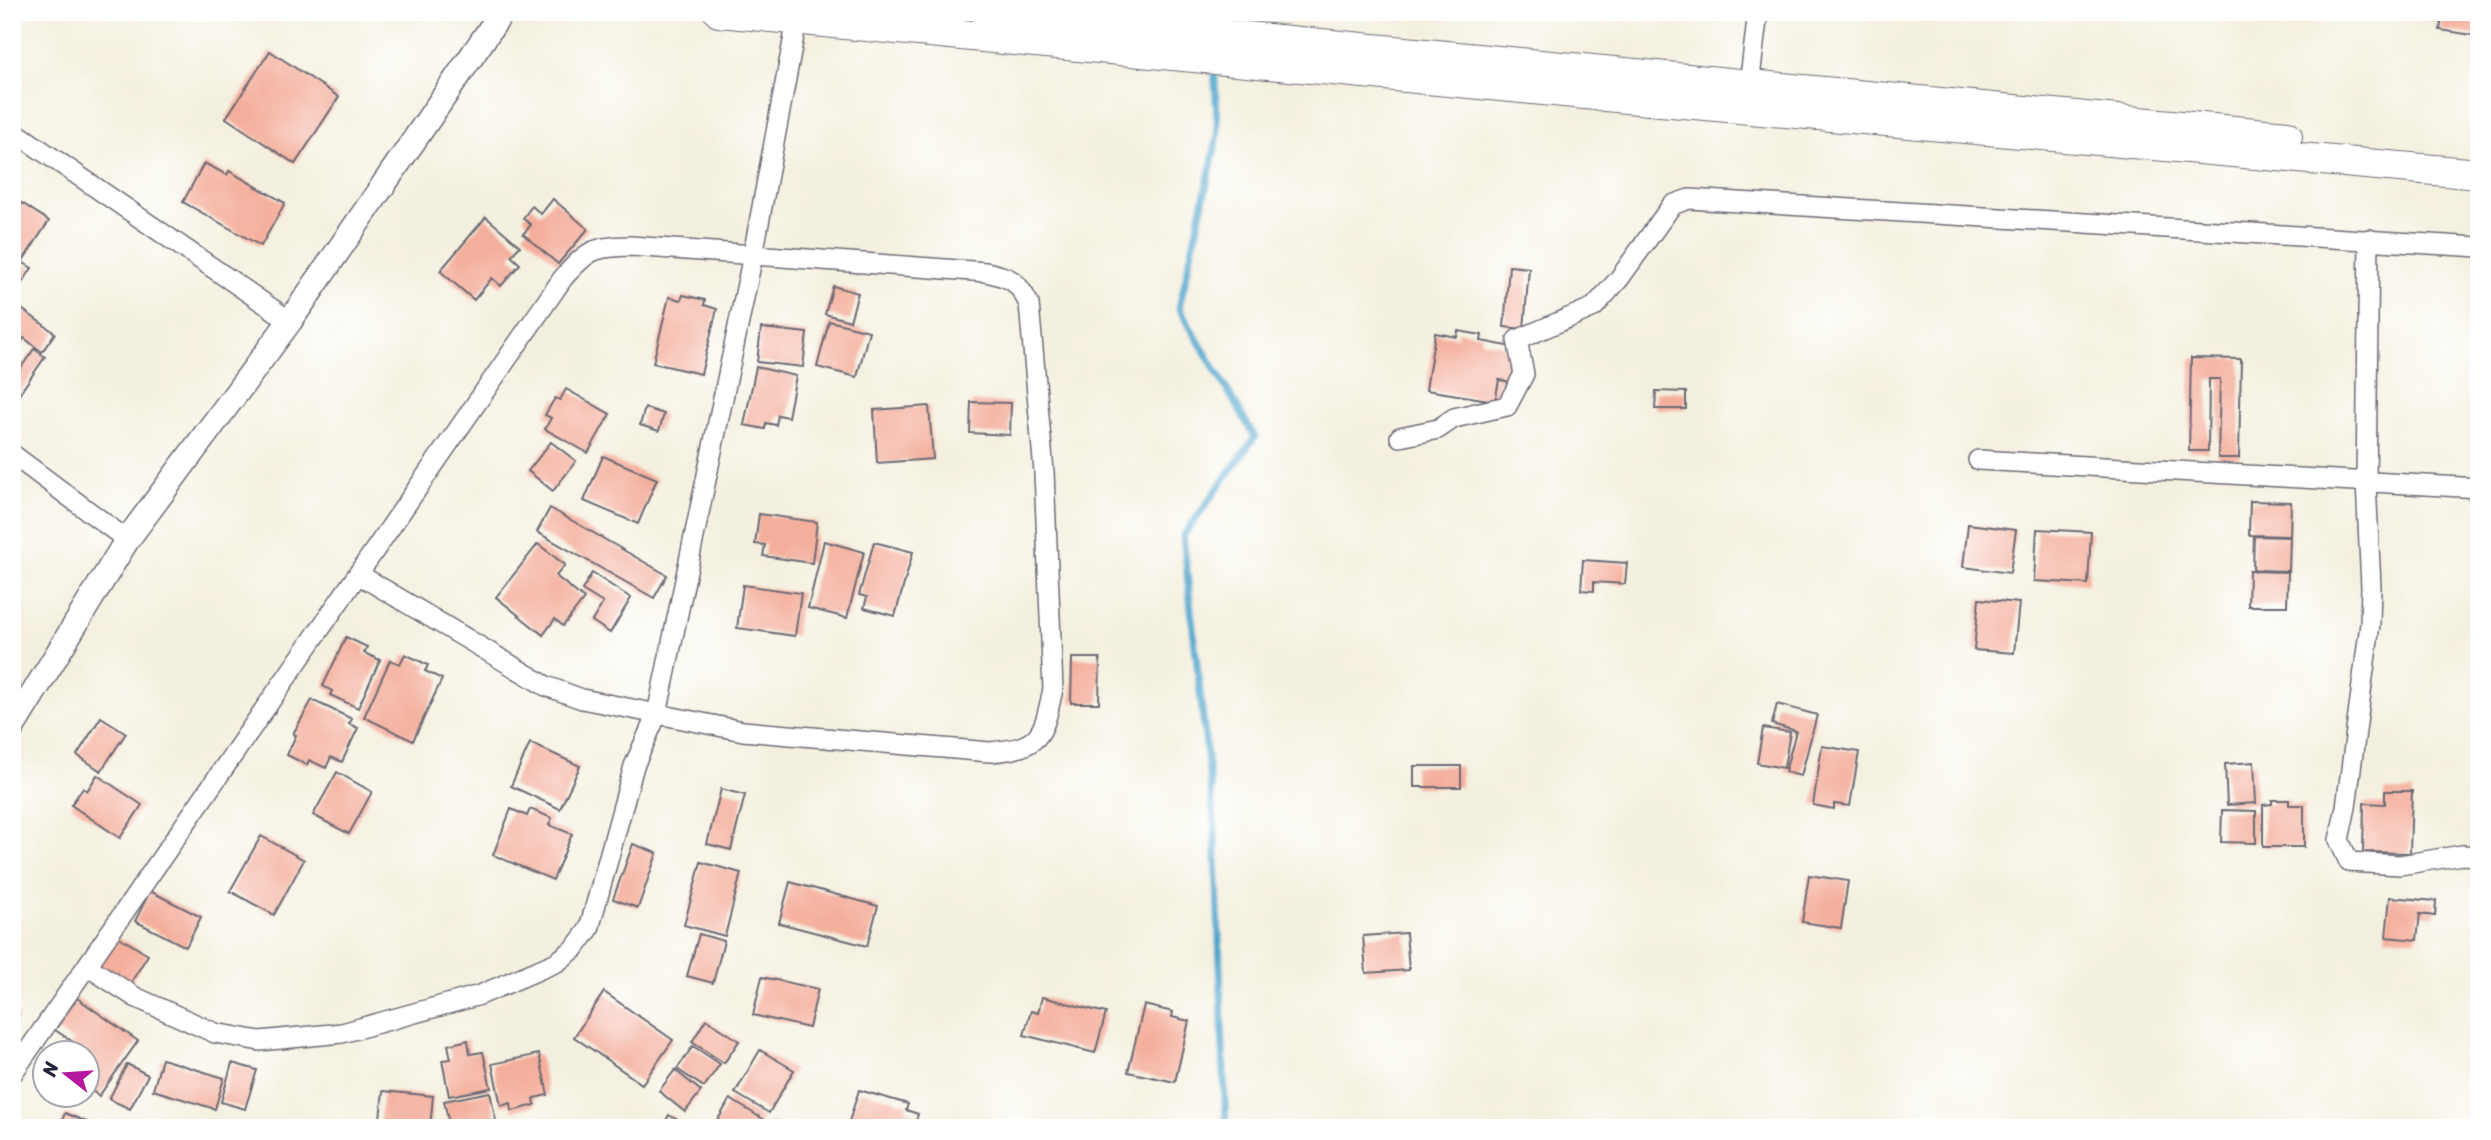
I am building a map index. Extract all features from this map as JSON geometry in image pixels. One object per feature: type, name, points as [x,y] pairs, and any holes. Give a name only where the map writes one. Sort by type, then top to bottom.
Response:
[{"type":"main road","points":[[719,12],[1616,97],[2479,174]]},
{"type":"main road","points":[[985,12],[2479,154]]},
{"type":"street","points":[[12,728],[127,540],[290,321],[502,12]]},
{"type":"street","points":[[1749,86],[1758,12]]},
{"type":"street","points":[[87,966],[135,997],[215,1033],[260,1041],[342,1033],[480,995],[557,962],[575,948],[589,929],[634,766],[657,714],[753,255],[797,20]]},
{"type":"street","points":[[12,130],[290,321]]},
{"type":"street","points":[[1400,437],[1438,429],[1454,418],[1507,406],[1524,374],[1517,340],[1594,307],[1619,279],[1672,205],[1689,199],[2479,247]]},
{"type":"street","points":[[2369,239],[2366,481],[2370,624],[2346,807],[2339,839],[2349,862],[2400,864],[2462,855],[2479,856]]},
{"type":"street","points":[[12,1074],[87,966],[358,575],[564,278],[581,257],[599,247],[631,246],[986,272],[1003,276],[1019,285],[1029,304],[1044,472],[1053,689],[1038,738],[1017,750],[990,751],[743,731],[582,699],[546,686],[358,575]]},
{"type":"street","points":[[12,454],[127,540]]},
{"type":"street","points":[[1978,460],[2479,488]]},
{"type":"building","points":[[2443,12],[2479,12],[2479,36],[2440,30]]},
{"type":"building","points":[[270,51],[339,97],[295,164],[226,118]]},
{"type":"building","points":[[204,163],[227,175],[229,171],[285,203],[261,246],[183,202]]},
{"type":"building","points":[[553,199],[588,229],[558,264],[523,234],[531,225],[523,218],[532,206],[541,214]]},
{"type":"building","points":[[22,203],[49,221],[22,262],[32,268],[12,298],[12,219]]},
{"type":"building","points":[[486,217],[520,246],[511,256],[520,264],[501,286],[492,278],[474,300],[440,271]]},
{"type":"building","points":[[1509,266],[1529,268],[1524,329],[1504,327]]},
{"type":"building","points":[[833,286],[858,293],[850,321],[825,314]]},
{"type":"building","points":[[683,295],[705,300],[704,305],[717,309],[701,374],[653,363],[669,297],[681,300]]},
{"type":"building","points":[[19,307],[55,333],[42,352],[24,338],[12,355],[12,317]]},
{"type":"building","points":[[829,321],[869,331],[857,377],[817,367]]},
{"type":"building","points":[[761,328],[807,333],[803,367],[757,362]]},
{"type":"building","points":[[1458,331],[1482,335],[1481,341],[1518,348],[1512,382],[1499,380],[1495,401],[1426,390],[1435,333],[1457,337]]},
{"type":"building","points":[[34,349],[45,357],[15,400],[12,398],[12,380]]},
{"type":"building","points":[[2191,358],[2241,359],[2239,458],[2218,458],[2220,379],[2209,379],[2208,451],[2189,451]]},
{"type":"building","points":[[756,367],[796,376],[788,417],[778,415],[776,425],[766,423],[765,429],[744,425]]},
{"type":"building","points":[[566,389],[610,414],[588,453],[545,429],[551,418],[545,415],[555,398],[560,400]]},
{"type":"building","points":[[1656,391],[1686,392],[1686,409],[1655,409]]},
{"type":"building","points":[[971,402],[1011,403],[1010,435],[970,433]]},
{"type":"building","points":[[929,406],[933,459],[877,463],[874,410]]},
{"type":"building","points":[[645,408],[664,414],[659,431],[640,425]]},
{"type":"building","points":[[551,442],[576,461],[553,491],[528,471]]},
{"type":"building","points":[[603,456],[657,479],[638,524],[584,501]]},
{"type":"building","points":[[2250,501],[2291,502],[2290,536],[2249,535]]},
{"type":"building","points":[[550,508],[667,575],[654,598],[537,532]]},
{"type":"building","points":[[759,514],[817,522],[812,563],[763,556],[765,545],[755,544]]},
{"type":"building","points":[[1968,524],[2016,530],[2010,573],[1963,567]]},
{"type":"building","points":[[2037,529],[2091,532],[2088,584],[2034,581]]},
{"type":"building","points":[[2254,536],[2290,537],[2289,571],[2253,570]]},
{"type":"building","points":[[824,541],[864,552],[847,618],[808,608]]},
{"type":"building","points":[[874,542],[913,552],[895,616],[864,608],[867,597],[859,595]]},
{"type":"building","points":[[538,544],[565,565],[556,576],[584,599],[563,626],[555,619],[543,635],[496,597]]},
{"type":"building","points":[[1583,560],[1627,563],[1625,584],[1594,582],[1594,591],[1581,590]]},
{"type":"building","points":[[2249,571],[2288,572],[2287,606],[2248,606]]},
{"type":"building","points":[[592,573],[631,598],[610,633],[592,621],[603,603],[582,590]]},
{"type":"building","points":[[743,585],[801,593],[795,636],[737,628]]},
{"type":"building","points":[[1979,599],[2019,603],[2014,653],[1974,650]]},
{"type":"building","points":[[346,637],[367,647],[364,653],[380,660],[358,708],[330,695],[332,691],[323,686]]},
{"type":"building","points":[[405,654],[428,665],[425,671],[442,679],[413,741],[364,717],[390,660],[400,664]]},
{"type":"building","points":[[1072,658],[1100,658],[1099,703],[1071,703]]},
{"type":"building","points":[[312,700],[352,719],[349,724],[358,728],[342,762],[331,757],[326,768],[309,760],[307,765],[287,755],[296,735],[293,734]]},
{"type":"building","points":[[1777,704],[1817,715],[1801,776],[1785,772],[1796,731],[1772,724]]},
{"type":"building","points":[[101,717],[126,733],[101,771],[77,755]]},
{"type":"building","points":[[1763,728],[1790,732],[1784,768],[1757,763]]},
{"type":"building","points":[[530,743],[580,766],[560,809],[511,786]]},
{"type":"building","points":[[1822,746],[1859,752],[1850,806],[1834,804],[1834,809],[1813,805]]},
{"type":"building","points":[[2254,762],[2256,803],[2227,805],[2225,764]]},
{"type":"building","points":[[1414,766],[1461,766],[1461,787],[1414,787]]},
{"type":"building","points":[[337,772],[372,792],[349,834],[313,815]]},
{"type":"building","points":[[97,775],[142,805],[120,838],[71,805],[83,788],[87,791]]},
{"type":"building","points":[[721,789],[745,795],[731,850],[707,844]]},
{"type":"building","points":[[2385,791],[2412,791],[2410,853],[2363,852],[2364,803],[2385,804]]},
{"type":"building","points":[[2272,800],[2289,800],[2289,805],[2304,805],[2304,847],[2263,847],[2263,805],[2272,804]]},
{"type":"building","points":[[511,809],[527,816],[530,809],[552,818],[549,825],[572,834],[553,880],[493,855]]},
{"type":"building","points":[[2222,810],[2256,811],[2256,843],[2221,842]]},
{"type":"building","points":[[261,836],[304,860],[274,915],[230,891]]},
{"type":"building","points":[[633,844],[657,853],[638,908],[613,899]]},
{"type":"building","points":[[701,862],[741,873],[725,936],[684,925]]},
{"type":"building","points":[[1809,875],[1848,881],[1841,928],[1802,922]]},
{"type":"building","points":[[790,882],[878,906],[867,946],[779,923]]},
{"type":"building","points":[[150,891],[201,917],[186,947],[135,921]]},
{"type":"building","points":[[2390,897],[2436,901],[2435,916],[2420,914],[2417,940],[2386,937]]},
{"type":"building","points":[[1406,933],[1409,970],[1366,973],[1363,936]]},
{"type":"building","points":[[699,934],[724,941],[713,983],[687,976]]},
{"type":"building","points":[[116,935],[148,955],[130,984],[98,965]]},
{"type":"building","points":[[762,977],[818,989],[809,1028],[753,1015]]},
{"type":"building","points":[[604,992],[673,1040],[642,1084],[574,1037]]},
{"type":"building","points":[[1042,997],[1106,1013],[1095,1053],[1024,1035],[1031,1011],[1038,1013]]},
{"type":"building","points":[[77,998],[138,1041],[102,1092],[102,1038],[67,1038],[55,1030]]},
{"type":"building","points":[[1144,1005],[1173,1012],[1172,1017],[1189,1021],[1175,1082],[1128,1072]]},
{"type":"building","points":[[12,1012],[19,1015],[12,1029]]},
{"type":"building","points":[[706,1019],[739,1041],[724,1063],[692,1042]]},
{"type":"building","points":[[468,1040],[470,1054],[483,1052],[491,1088],[449,1096],[442,1060],[451,1059],[448,1045]]},
{"type":"building","points":[[693,1046],[720,1064],[704,1087],[677,1069]]},
{"type":"building","points":[[760,1050],[794,1070],[769,1113],[735,1093]]},
{"type":"building","points":[[539,1054],[548,1095],[534,1098],[535,1105],[512,1111],[511,1103],[501,1106],[492,1064]]},
{"type":"building","points":[[162,1059],[224,1078],[215,1109],[153,1090]]},
{"type":"building","points":[[232,1063],[257,1070],[245,1109],[221,1102]]},
{"type":"building","points":[[127,1064],[148,1075],[130,1109],[109,1099]]},
{"type":"building","points":[[675,1070],[701,1091],[685,1112],[659,1091]]},
{"type":"building","points":[[859,1090],[908,1104],[906,1110],[918,1114],[914,1128],[847,1128]]},
{"type":"building","points":[[383,1091],[433,1096],[430,1128],[379,1128]]},
{"type":"building","points":[[490,1092],[497,1126],[450,1128],[444,1101]]},
{"type":"building","points":[[730,1099],[763,1119],[758,1128],[713,1128]]},
{"type":"building","points":[[65,1113],[101,1128],[59,1128]]},
{"type":"building","points":[[669,1115],[691,1128],[662,1128]]},
{"type":"building","points":[[771,1121],[781,1128],[767,1128]]},
{"type":"waterway","points":[[1214,65],[1218,135],[1179,308],[1255,437],[1183,536],[1215,829],[1226,1128]]}]
